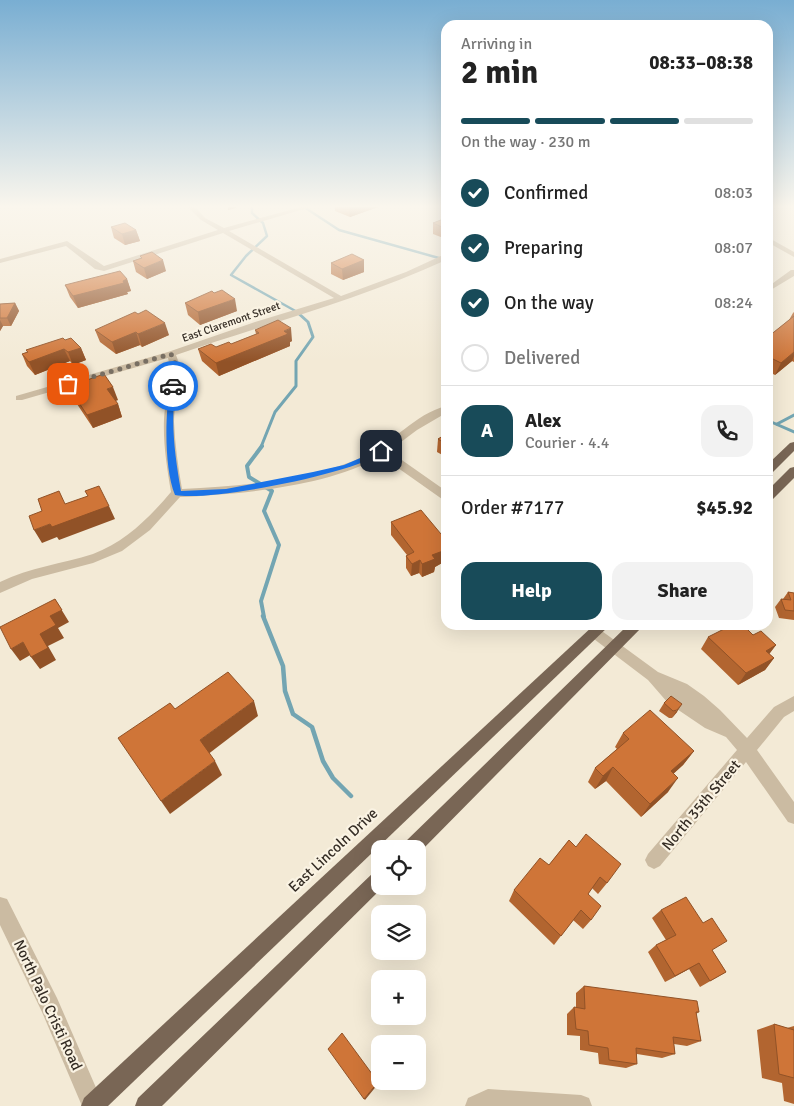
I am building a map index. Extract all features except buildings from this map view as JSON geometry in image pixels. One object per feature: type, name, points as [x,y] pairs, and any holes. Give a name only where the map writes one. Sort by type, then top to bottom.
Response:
[{"type":"main road","points":[[773,465],[794,446]]},
{"type":"main road","points":[[773,492],[794,471]]},
{"type":"main road","name":"East Lincoln Drive","points":[[93,1106],[598,630]]},
{"type":"main road","points":[[419,840],[632,630]]},
{"type":"main road","points":[[146,1106],[371,887]]},
{"type":"street","points":[[88,259],[104,269],[136,259]]},
{"type":"street","points":[[273,259],[341,299]]},
{"type":"street","name":"East Claremont Street","points":[[19,398],[171,354],[258,324],[341,299],[392,281],[441,260]]},
{"type":"street","points":[[773,286],[794,272]]},
{"type":"street","points":[[171,354],[175,361],[170,401],[170,446],[177,494]]},
{"type":"street","points":[[0,588],[32,574],[85,562],[108,553],[135,537],[152,522],[177,494],[226,491],[346,466],[381,451],[441,412]]},
{"type":"street","points":[[381,451],[441,493]]},
{"type":"street","name":"North 35th Street","points":[[600,630],[615,647],[653,676],[673,698],[710,723],[729,731],[748,750],[794,816]]},
{"type":"street","name":"North 35th Street","points":[[654,860],[779,712],[794,703]]},
{"type":"street","name":"North Palo Cristi Road","points":[[0,906],[80,1072],[93,1106]]},
{"type":"street","points":[[476,1106],[488,1100],[581,1106]]},
{"type":"waterway","points":[[244,259],[231,275],[299,313]]},
{"type":"waterway","points":[[261,447],[275,412],[296,386],[296,361],[313,337],[308,322],[297,312]]},
{"type":"waterway","points":[[777,424],[794,415]]},
{"type":"waterway","points":[[773,423],[794,432]]},
{"type":"waterway","points":[[262,446],[247,466],[249,477],[272,491],[264,511],[279,545],[261,601],[264,617]]},
{"type":"waterway","points":[[263,616],[283,666],[285,691],[293,714],[312,727],[323,761],[333,778],[351,796]]},
{"type":"way so far","points":[[68,384],[171,354],[175,361],[173,386]]},
{"type":"route","points":[[173,386],[170,401],[170,446],[177,494],[226,491],[313,475],[346,466],[381,451]]}]
